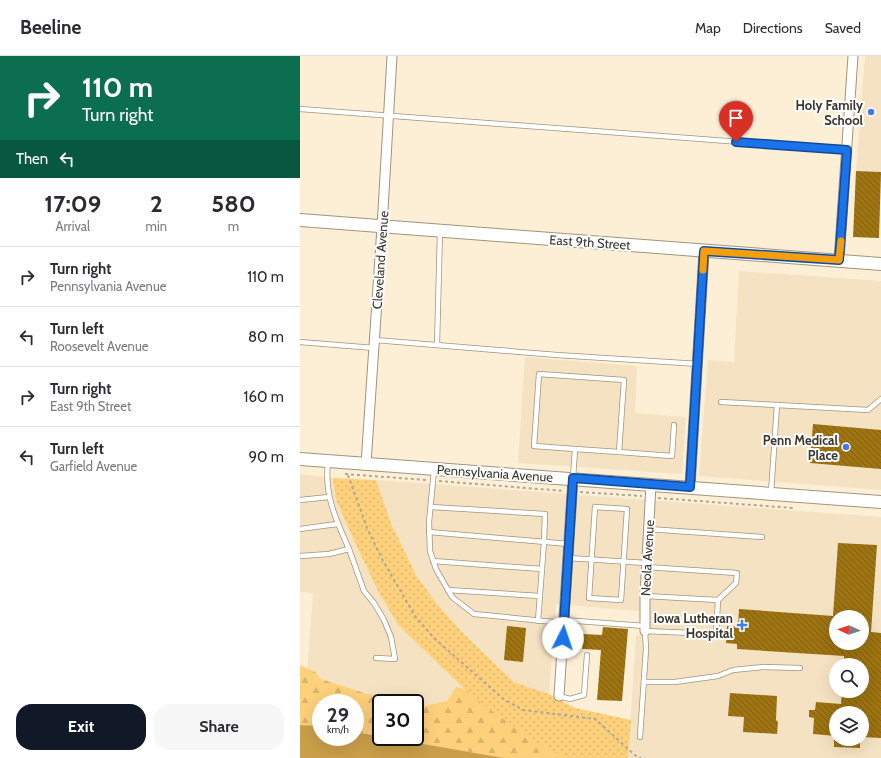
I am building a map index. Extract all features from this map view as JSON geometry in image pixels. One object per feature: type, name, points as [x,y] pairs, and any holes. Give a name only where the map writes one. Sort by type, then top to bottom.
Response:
[{"type":"street","name":"Cleveland Avenue","points":[[366,464],[392,56]]},
{"type":"street","points":[[839,260],[854,56]]},
{"type":"street","name":"East 9th Street","points":[[300,220],[440,232],[881,264]]},
{"type":"street","points":[[690,487],[704,251]]},
{"type":"street","name":"Pennsylvania Avenue","points":[[300,458],[881,502]]},
{"type":"street","points":[[559,696],[573,478]]},
{"type":"street","name":"Neola Avenue","points":[[645,628],[646,565],[651,484]]},
{"type":"lane","points":[[300,109],[847,150]]},
{"type":"lane","points":[[437,344],[440,232]]},
{"type":"lane","points":[[300,342],[437,344],[557,355],[698,364]]},
{"type":"lane","points":[[619,452],[624,380],[539,374],[534,446],[672,456],[674,425]]},
{"type":"lane","points":[[721,402],[868,410],[881,399]]},
{"type":"lane","points":[[771,493],[777,405]]},
{"type":"lane","points":[[573,478],[575,449]]},
{"type":"lane","points":[[328,461],[327,473],[329,497],[337,524],[349,549],[364,591],[374,603],[384,620],[391,637],[395,659],[376,658]]},
{"type":"lane","points":[[434,468],[430,507],[430,551],[436,569],[452,597],[474,614],[538,621],[716,634],[718,600]]},
{"type":"lane","points":[[300,500],[329,497]]},
{"type":"lane","points":[[430,507],[545,514],[538,621]]},
{"type":"lane","points":[[595,507],[627,509],[621,600],[589,598],[591,559],[595,507]]},
{"type":"lane","points":[[300,529],[337,524]]},
{"type":"lane","points":[[648,529],[762,537]]},
{"type":"lane","points":[[429,532],[569,544]]},
{"type":"lane","points":[[300,556],[329,554],[349,549]]},
{"type":"lane","points":[[568,558],[737,573],[736,584],[718,600],[645,596]]},
{"type":"lane","points":[[433,561],[542,569]]},
{"type":"lane","points":[[448,590],[540,596]]},
{"type":"lane","points":[[640,737],[646,649],[645,628]]},
{"type":"lane","points":[[559,696],[570,699],[584,695],[586,655]]},
{"type":"lane","points":[[644,682],[675,682],[718,676],[733,670],[764,667],[800,668]]},
{"type":"path","points":[[641,758],[636,756],[595,720],[523,710],[502,698],[434,638],[416,616],[382,559],[367,528],[348,475],[793,508]]},
{"type":"shaded area","name":"Holy Family School","points":[[865,56],[881,56],[881,172],[856,171]]},
{"type":"shaded area","points":[[739,271],[881,281],[881,490],[699,476],[708,360],[734,362]]},
{"type":"shaded area","points":[[525,357],[637,366],[635,413],[686,417],[682,474],[518,463]]},
{"type":"shaded area","points":[[300,474],[333,478],[336,500],[379,593],[399,626],[475,699],[504,758],[424,744],[424,694],[372,694],[372,735],[364,733],[364,694],[312,694],[312,726],[303,725],[313,593],[300,592]]},
{"type":"shaded area","name":"Iowa Lutheran Hospital","points":[[376,480],[881,517],[881,758],[628,758],[636,635],[648,635],[649,612],[556,604],[549,694],[514,682],[463,633],[437,604],[416,575],[391,523]]},
{"type":"shaded area","points":[[300,725],[312,726],[312,746],[364,746],[364,734],[372,735],[372,746],[424,746],[424,744],[504,758],[300,758]]},
{"type":"green space","points":[[333,478],[376,480],[391,523],[416,575],[437,604],[463,633],[514,682],[549,694],[575,708],[631,720],[628,758],[567,758],[537,743],[475,699],[399,626],[379,593],[336,500]]},
{"type":"green space","points":[[300,665],[315,672],[321,679],[372,695],[372,735],[364,733],[364,694],[312,694],[312,726],[300,725]]},
{"type":"green space","points":[[456,687],[475,692],[625,758],[504,758],[424,744],[424,706],[447,701]]},
{"type":"building","points":[[856,171],[881,172],[879,238],[853,237]]},
{"type":"building","name":"Penn Medical Place","points":[[813,424],[881,430],[881,469],[810,463]]},
{"type":"building","points":[[838,543],[877,545],[871,632],[881,633],[881,738],[869,737],[869,706],[829,706],[829,735],[813,734],[814,718],[809,717],[809,710],[815,710],[816,702],[841,704],[841,698],[869,698],[869,658],[844,658],[844,656],[737,649],[737,644],[726,643],[727,626],[738,627],[739,609],[829,616],[829,650],[869,650],[869,610],[833,610]]},
{"type":"building","points":[[507,626],[526,628],[523,662],[504,660]]},
{"type":"building","points":[[603,627],[628,629],[622,701],[597,700],[601,650],[582,649],[583,634],[602,635]]},
{"type":"building","points":[[730,693],[777,696],[777,734],[743,732],[744,717],[728,716]]},
{"type":"building","points":[[860,746],[860,748],[834,747]]},
{"type":"slow traffic","points":[[703,270],[704,251],[839,260],[841,241]]},
{"type":"place","name":"Holy Family School","points":[[871,112]]},
{"type":"place","name":"Penn Medical Place","points":[[846,447]]},
{"type":"place","name":"Iowa Lutheran Hospital","points":[[742,625]]},
{"type":"route","points":[[563,638],[573,478],[608,482],[690,487],[704,251],[839,260],[847,150],[736,142]]}]
